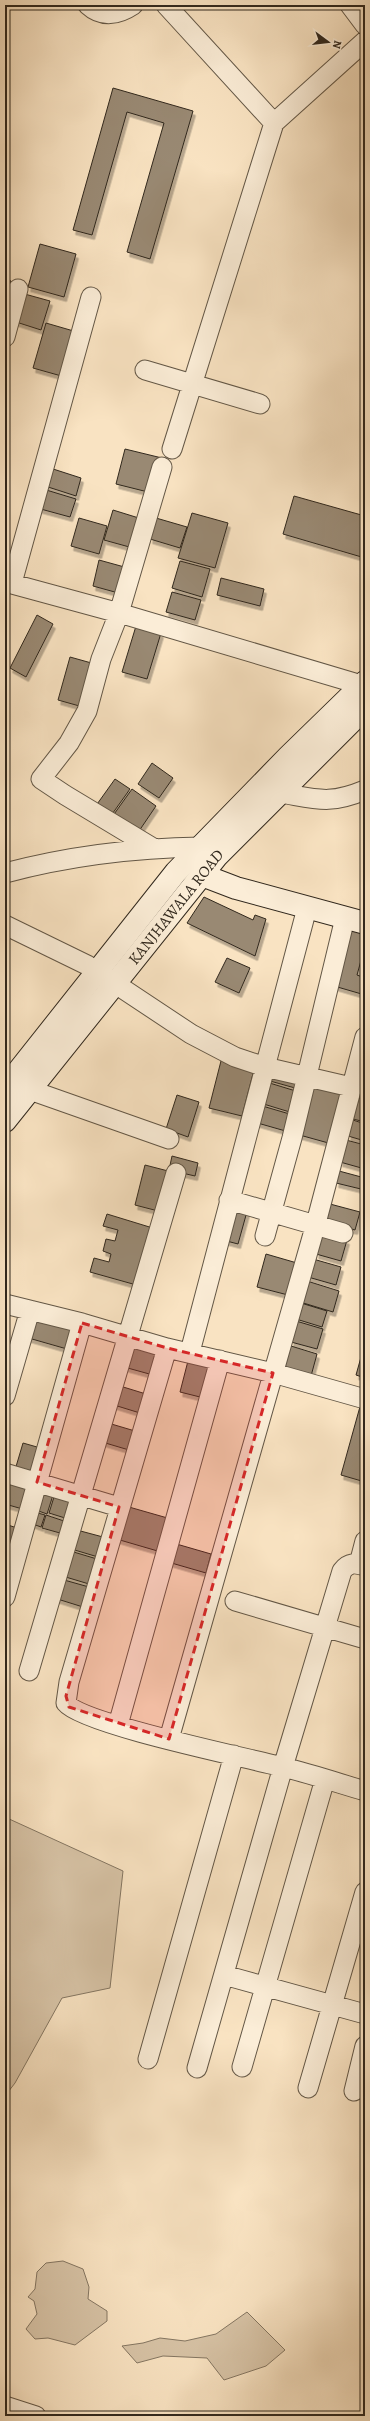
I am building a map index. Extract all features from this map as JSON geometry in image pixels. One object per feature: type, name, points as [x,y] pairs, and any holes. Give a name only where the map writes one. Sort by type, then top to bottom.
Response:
[{"type":"main road","name":"KANJHAWALA ROAD","points":[[5,1121],[30,1090],[176,872],[364,684]]},
{"type":"main road","name":"KANJHAWALA ROAD","points":[[5,1088],[106,977],[202,875],[280,793],[365,708]]},
{"type":"main road","points":[[202,875],[220,883],[355,920]]},
{"type":"street","points":[[88,5],[93,9],[109,15],[122,13],[133,5]]},
{"type":"street","points":[[166,5],[274,123]]},
{"type":"street","points":[[350,5],[365,25]]},
{"type":"street","points":[[172,449],[274,123],[365,41]]},
{"type":"street","points":[[5,337],[18,289]]},
{"type":"street","points":[[91,297],[8,582],[119,612],[364,684]]},
{"type":"street","points":[[146,370],[260,404]]},
{"type":"street","points":[[153,848],[64,795],[41,778],[83,722],[101,659],[119,612],[162,467]]},
{"type":"street","points":[[280,793],[332,801],[344,799],[365,790]]},
{"type":"street","points":[[5,873],[70,859],[153,848],[201,847]]},
{"type":"street","points":[[190,1352],[307,908]]},
{"type":"street","points":[[265,1236],[307,1076],[355,920]]},
{"type":"street","points":[[5,925],[106,977],[209,1044],[235,1057],[265,1067],[352,1087]]},
{"type":"street","points":[[169,1739],[315,1224],[365,1037]]},
{"type":"street","points":[[30,1090],[169,1139]]},
{"type":"street","points":[[28,1671],[176,1173]]},
{"type":"street","points":[[230,1200],[343,1232]]},
{"type":"street","points":[[5,1304],[82,1322],[166,1348],[190,1352],[273,1373],[365,1399]]},
{"type":"street","points":[[5,1396],[30,1310]]},
{"type":"street","points":[[5,1597],[82,1322]]},
{"type":"street","points":[[166,1348],[119,1507],[66,1696],[66,1703],[69,1708],[118,1725],[283,1767],[365,1791]]},
{"type":"street","points":[[118,1725],[220,1360]]},
{"type":"street","points":[[5,1473],[80,1494],[119,1507]]},
{"type":"street","points":[[197,2068],[283,1767],[342,1571],[346,1566],[362,1565],[365,1541]]},
{"type":"street","points":[[235,1601],[365,1639]]},
{"type":"street","points":[[148,2059],[234,1755]]},
{"type":"street","points":[[242,2067],[325,1779]]},
{"type":"street","points":[[308,2088],[365,1892]]},
{"type":"street","points":[[224,1975],[365,2014]]},
{"type":"street","points":[[354,2091],[365,2046]]},
{"type":"street","points":[[5,2406],[33,2416]]},
{"type":"highlighted area","points":[[82,1323],[167,1348],[273,1373],[169,1739],[69,1707],[66,1696],[119,1507],[37,1482]]},
{"type":"shaded area","points":[[7,1818],[123,1871],[110,1988],[62,1998],[15,2083],[5,2096],[5,1819]]},
{"type":"shaded area","points":[[63,2261],[83,2269],[89,2287],[88,2299],[107,2311],[107,2321],[75,2345],[48,2338],[35,2339],[26,2329],[37,2314],[34,2301],[28,2297],[35,2289],[37,2272],[46,2263]]},
{"type":"shaded area","points":[[247,2312],[285,2350],[266,2366],[224,2380],[207,2358],[163,2356],[137,2363],[122,2346],[143,2343],[160,2338],[185,2341],[216,2334]]},
{"type":"building","points":[[113,88],[193,111],[150,259],[127,252],[164,123],[127,112],[92,235],[73,230]]},
{"type":"building","points":[[40,244],[76,254],[64,297],[28,287]]},
{"type":"building","points":[[5,279],[11,281],[5,303]]},
{"type":"building","points":[[21,293],[50,301],[41,330],[13,321]]},
{"type":"building","points":[[46,323],[77,332],[65,377],[33,368]]},
{"type":"building","points":[[125,449],[162,458],[152,493],[116,484]]},
{"type":"building","points":[[50,468],[81,478],[76,496],[45,486]]},
{"type":"building","points":[[43,489],[76,499],[70,517],[37,508]]},
{"type":"building","points":[[294,496],[365,516],[365,558],[283,534]]},
{"type":"building","points":[[113,510],[142,519],[133,548],[104,540]]},
{"type":"building","points":[[192,513],[228,523],[215,568],[178,558]]},
{"type":"building","points":[[79,518],[107,526],[99,554],[71,546]]},
{"type":"building","points":[[156,518],[187,527],[180,548],[150,539]]},
{"type":"building","points":[[99,560],[128,568],[122,594],[93,586]]},
{"type":"building","points":[[180,561],[210,569],[202,597],[172,588]]},
{"type":"building","points":[[221,578],[264,589],[260,606],[217,595]]},
{"type":"building","points":[[172,592],[201,600],[195,620],[166,612]]},
{"type":"building","points":[[37,615],[53,624],[26,677],[10,668]]},
{"type":"building","points":[[136,626],[161,633],[147,679],[122,672]]},
{"type":"building","points":[[70,657],[95,664],[83,707],[58,700]]},
{"type":"building","points":[[152,763],[173,778],[159,798],[138,784]]},
{"type":"building","points":[[115,779],[130,789],[110,817],[95,807]]},
{"type":"building","points":[[132,789],[156,806],[137,834],[112,817]]},
{"type":"building","points":[[204,897],[253,920],[255,915],[266,919],[255,956],[187,923]]},
{"type":"building","points":[[351,926],[365,930],[365,946],[357,975],[365,978],[365,995],[334,986]]},
{"type":"building","points":[[227,958],[250,968],[239,993],[215,982]]},
{"type":"building","points":[[222,1057],[255,1066],[242,1116],[209,1108]]},
{"type":"building","points":[[266,1068],[298,1076],[295,1088],[263,1079]]},
{"type":"building","points":[[263,1081],[299,1092],[293,1113],[257,1102]]},
{"type":"building","points":[[309,1084],[345,1093],[332,1144],[296,1134]]},
{"type":"building","points":[[177,1095],[199,1102],[188,1137],[166,1129]]},
{"type":"building","points":[[359,1098],[365,1100],[365,1122],[353,1119]]},
{"type":"building","points":[[259,1105],[293,1115],[289,1132],[254,1122]]},
{"type":"building","points":[[353,1120],[365,1124],[365,1141],[348,1136]]},
{"type":"building","points":[[346,1140],[365,1145],[365,1169],[340,1162]]},
{"type":"building","points":[[172,1156],[198,1163],[195,1176],[169,1170]]},
{"type":"building","points":[[145,1165],[172,1172],[162,1212],[135,1205]]},
{"type":"building","points":[[339,1171],[365,1178],[365,1190],[336,1183]]},
{"type":"building","points":[[230,1203],[248,1208],[238,1244],[219,1239]]},
{"type":"building","points":[[330,1204],[360,1212],[355,1230],[325,1222]]},
{"type":"building","points":[[107,1214],[156,1229],[140,1286],[90,1272],[94,1258],[109,1262],[111,1254],[103,1251],[106,1239],[115,1241],[118,1230],[103,1226]]},
{"type":"building","points":[[323,1232],[347,1240],[341,1261],[316,1254]]},
{"type":"building","points":[[266,1254],[297,1263],[288,1295],[257,1287]]},
{"type":"building","points":[[313,1259],[341,1267],[336,1285],[308,1277]]},
{"type":"building","points":[[307,1281],[339,1291],[333,1312],[300,1302]]},
{"type":"building","points":[[301,1303],[327,1311],[322,1327],[296,1319]]},
{"type":"building","points":[[32,1315],[81,1328],[74,1351],[25,1337]]},
{"type":"building","points":[[296,1321],[323,1329],[317,1349],[291,1342]]},
{"type":"building","points":[[365,1343],[365,1378],[356,1375]]},
{"type":"building","points":[[131,1344],[159,1352],[153,1375],[124,1367]]},
{"type":"building","points":[[291,1346],[317,1354],[311,1376],[284,1368]]},
{"type":"building","points":[[189,1357],[213,1363],[204,1398],[180,1392]]},
{"type":"building","points":[[120,1386],[146,1394],[140,1413],[114,1405]]},
{"type":"building","points":[[361,1403],[365,1404],[365,1482],[341,1475]]},
{"type":"building","points":[[108,1423],[135,1431],[129,1450],[102,1442]]},
{"type":"building","points":[[23,1443],[44,1449],[36,1476],[15,1470]]},
{"type":"building","points":[[5,1481],[33,1489],[26,1510],[5,1504]]},
{"type":"building","points":[[39,1491],[53,1495],[47,1514],[33,1509]]},
{"type":"building","points":[[54,1497],[70,1502],[65,1518],[49,1513]]},
{"type":"building","points":[[122,1505],[171,1519],[161,1552],[113,1538]]},
{"type":"building","points":[[34,1512],[45,1515],[41,1527],[30,1523]]},
{"type":"building","points":[[46,1515],[64,1521],[60,1533],[42,1528]]},
{"type":"building","points":[[5,1524],[20,1529],[13,1556],[5,1554]]},
{"type":"building","points":[[73,1529],[103,1537],[98,1557],[68,1548]]},
{"type":"building","points":[[173,1543],[211,1554],[206,1573],[168,1562]]},
{"type":"building","points":[[67,1550],[97,1559],[89,1584],[59,1575]]},
{"type":"building","points":[[57,1578],[89,1587],[83,1607],[51,1597]]}]
